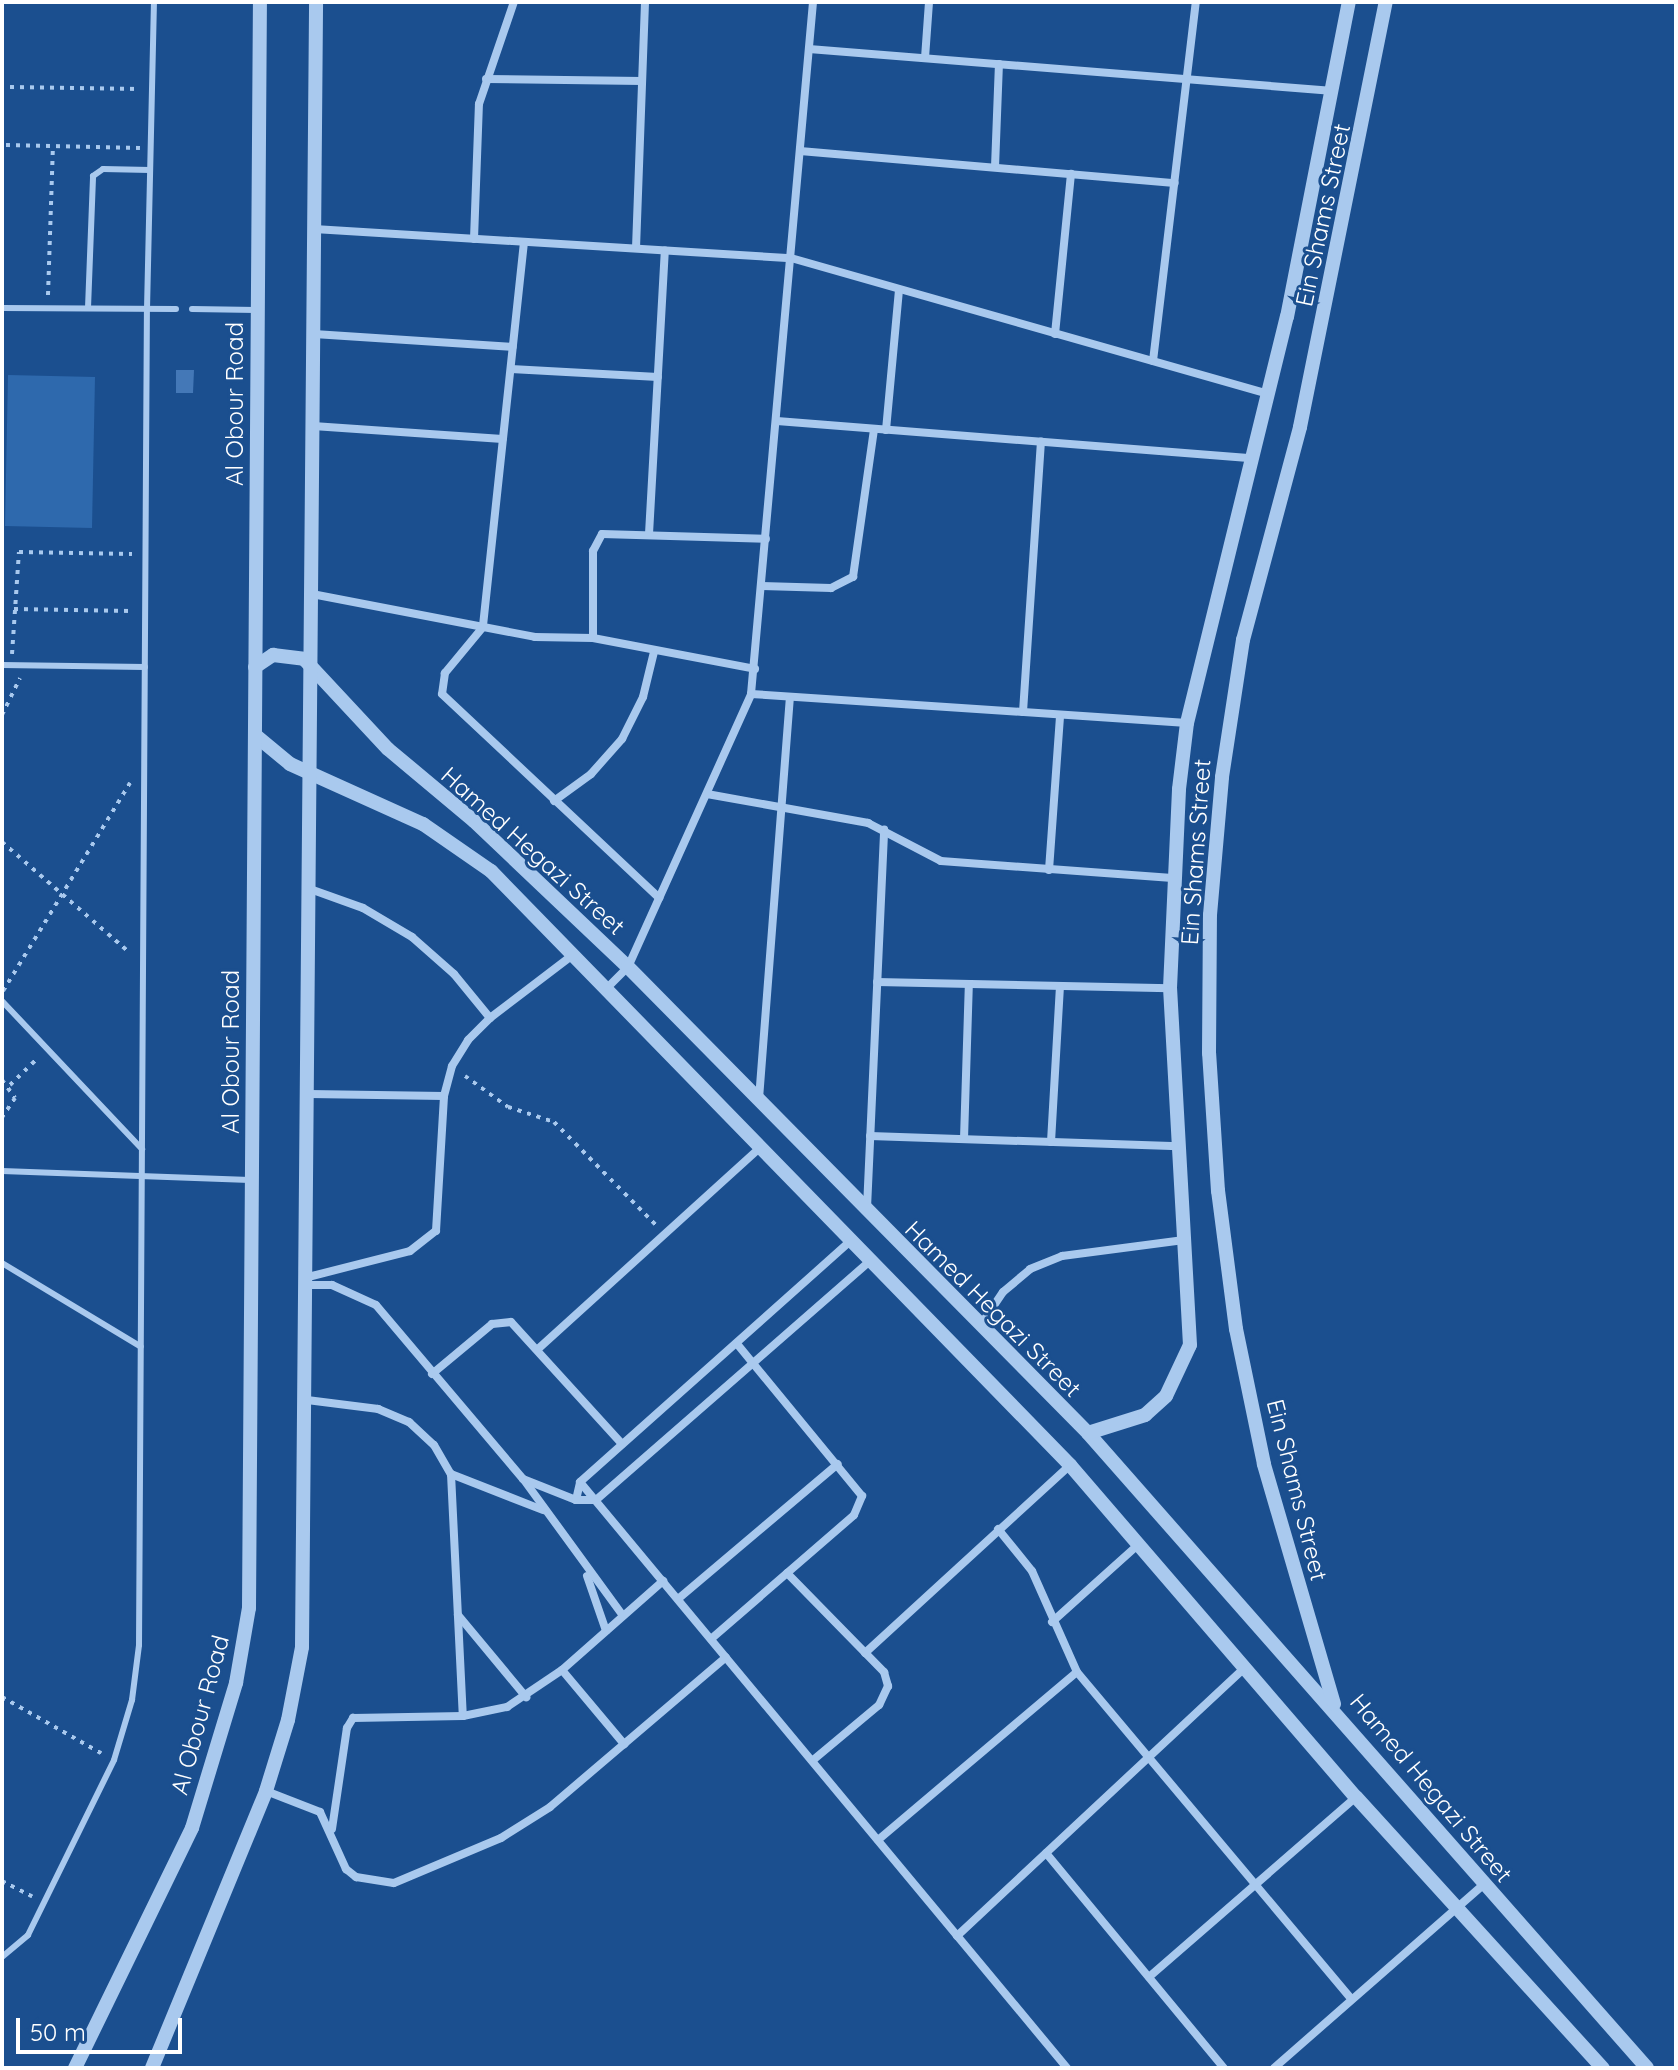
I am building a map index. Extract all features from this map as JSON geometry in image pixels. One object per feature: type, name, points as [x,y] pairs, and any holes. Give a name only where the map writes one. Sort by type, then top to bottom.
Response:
[{"type":"street","name":"Al Obour Road","points":[[75,2068],[192,1828],[236,1683],[249,1608],[260,2]]},
{"type":"street","points":[[152,2068],[266,1791],[288,1720],[302,1647],[307,1400],[316,2]]},
{"type":"street","points":[[474,239],[479,104],[514,2]]},
{"type":"street","points":[[636,248],[645,2]]},
{"type":"street","points":[[607,988],[628,967],[751,694],[813,2]]},
{"type":"street","points":[[925,58],[929,2]]},
{"type":"street","points":[[1153,361],[1196,2]]},
{"type":"street","name":"Ein Shams Street","points":[[1088,1433],[1145,1415],[1166,1396],[1182,1372],[1190,1345],[1170,988],[1172,878],[1187,723],[1269,394],[1349,2]]},
{"type":"street","name":"Ein Shams Street","points":[[1335,1708],[1264,1464],[1236,1329],[1217,1176],[1209,1053],[1210,915],[1222,777],[1243,640],[1300,427],[1386,2]]},
{"type":"street","points":[[809,49],[1333,91]]},
{"type":"street","points":[[995,167],[999,64]]},
{"type":"street","points":[[486,79],[642,81]]},
{"type":"street","points":[[800,151],[1175,183]]},
{"type":"street","points":[[1055,334],[1071,174]]},
{"type":"street","points":[[314,229],[791,258],[1269,394]]},
{"type":"street","points":[[524,242],[483,627],[445,673],[442,694],[659,898]]},
{"type":"street","points":[[649,534],[665,250]]},
{"type":"street","points":[[886,430],[899,290]]},
{"type":"street","points":[[314,334],[513,347]]},
{"type":"street","points":[[511,369],[658,377]]},
{"type":"street","points":[[777,421],[1252,458]]},
{"type":"street","points":[[313,426],[503,439]]},
{"type":"street","points":[[762,586],[831,588],[853,577],[874,429]]},
{"type":"street","points":[[1023,712],[1041,442]]},
{"type":"street","points":[[593,638],[594,544],[608,532],[766,539]]},
{"type":"street","points":[[312,594],[535,637],[593,638],[755,669]]},
{"type":"street","points":[[554,801],[591,774],[622,739],[643,697],[654,652]]},
{"type":"street","points":[[255,667],[283,654],[312,667]]},
{"type":"street","name":"Hamed Hegazi Street","points":[[312,667],[388,749],[474,821],[628,967],[979,1328],[1088,1433],[1335,1708],[1483,1885],[1647,2068]]},
{"type":"street","points":[[751,694],[1187,723]]},
{"type":"street","points":[[759,1101],[790,697]]},
{"type":"street","points":[[1049,870],[1060,715]]},
{"type":"street","name":"Hamed Hegazi Street","points":[[255,735],[311,773],[387,805],[458,847],[491,871],[1070,1465],[1356,1797],[1603,2068]]},
{"type":"street","points":[[707,794],[884,829],[941,861],[1172,878]]},
{"type":"street","points":[[867,1214],[884,829]]},
{"type":"street","points":[[310,889],[363,908],[412,937],[454,974],[490,1018]]},
{"type":"street","points":[[308,1281],[410,1251],[436,1231],[444,1096],[452,1066],[468,1040],[490,1018],[574,954]]},
{"type":"street","points":[[877,982],[1170,988]]},
{"type":"street","points":[[964,1139],[969,984]]},
{"type":"street","points":[[1051,1142],[1060,986]]},
{"type":"street","points":[[309,1094],[444,1096]]},
{"type":"street","points":[[870,1136],[1179,1146]]},
{"type":"street","points":[[538,1349],[760,1148]]},
{"type":"street","points":[[576,1500],[580,1482],[852,1240]]},
{"type":"street","points":[[979,1328],[1003,1292],[1030,1269],[1062,1256],[1184,1240]]},
{"type":"street","points":[[523,1479],[576,1500],[596,1500],[871,1260]]},
{"type":"street","points":[[308,1281],[332,1285],[376,1305],[523,1479],[584,1567],[623,1616]]},
{"type":"street","points":[[432,1374],[498,1321],[517,1325],[622,1444]]},
{"type":"street","points":[[711,1639],[860,1507],[856,1486],[737,1344]]},
{"type":"street","points":[[307,1400],[378,1409],[409,1422],[434,1445],[451,1474],[463,1716]]},
{"type":"street","points":[[678,1599],[838,1464]]},
{"type":"street","points":[[865,1653],[1070,1465]]},
{"type":"street","points":[[451,1474],[544,1510]]},
{"type":"street","points":[[580,1482],[1067,2068]]},
{"type":"street","points":[[998,1529],[1032,1571],[1052,1622],[1077,1672],[1351,1999]]},
{"type":"street","points":[[1052,1622],[1139,1544]]},
{"type":"street","points":[[584,1567],[606,1631]]},
{"type":"street","points":[[787,1573],[887,1679],[884,1700],[812,1761]]},
{"type":"street","points":[[332,1832],[347,1728],[353,1718],[463,1716],[507,1707],[562,1670],[663,1581]]},
{"type":"street","points":[[458,1615],[526,1697]]},
{"type":"street","points":[[266,1791],[310,1805],[332,1832],[346,1869],[368,1883],[394,1883],[501,1838],[550,1807],[726,1657]]},
{"type":"street","points":[[957,1936],[1244,1668]]},
{"type":"street","points":[[562,1670],[624,1744]]},
{"type":"street","points":[[878,1840],[1077,1672]]},
{"type":"street","points":[[1149,1977],[1356,1797]]},
{"type":"street","points":[[1046,1853],[1224,2068]]},
{"type":"street","points":[[1274,2068],[1483,1885]]},
{"type":"lane","points":[[2,1957],[28,1935],[114,1760],[132,1700],[139,1645],[147,309],[154,2]]},
{"type":"lane","points":[[88,308],[93,176],[103,169],[150,170]]},
{"type":"lane","points":[[2,308],[176,309]]},
{"type":"lane","points":[[192,309],[258,310]]},
{"type":"lane","points":[[2,665],[145,667]]},
{"type":"lane","points":[[2,1001],[142,1149]]},
{"type":"lane","points":[[2,1171],[252,1180]]},
{"type":"lane","points":[[2,1263],[141,1347]]},
{"type":"path","points":[[10,87],[151,89]]},
{"type":"path","points":[[6,145],[150,148]]},
{"type":"path","points":[[48,308],[53,146]]},
{"type":"path","points":[[12,666],[19,552],[146,554]]},
{"type":"path","points":[[14,609],[146,612]]},
{"type":"path","points":[[2,715],[26,666]]},
{"type":"path","points":[[2,993],[146,758]]},
{"type":"path","points":[[2,842],[144,966]]},
{"type":"path","points":[[10,1085],[47,1049]]},
{"type":"path","points":[[452,1066],[508,1107],[554,1122],[666,1235]]},
{"type":"path","points":[[2,1080],[10,1085],[14,1105],[2,1117]]},
{"type":"path","points":[[2,1697],[114,1760]]},
{"type":"path","points":[[2,1881],[45,1902]]},
{"type":"shaded area","points":[[8,375],[95,377],[92,528],[5,526]]},
{"type":"building","points":[[176,370],[194,370],[193,393],[176,393]]}]
